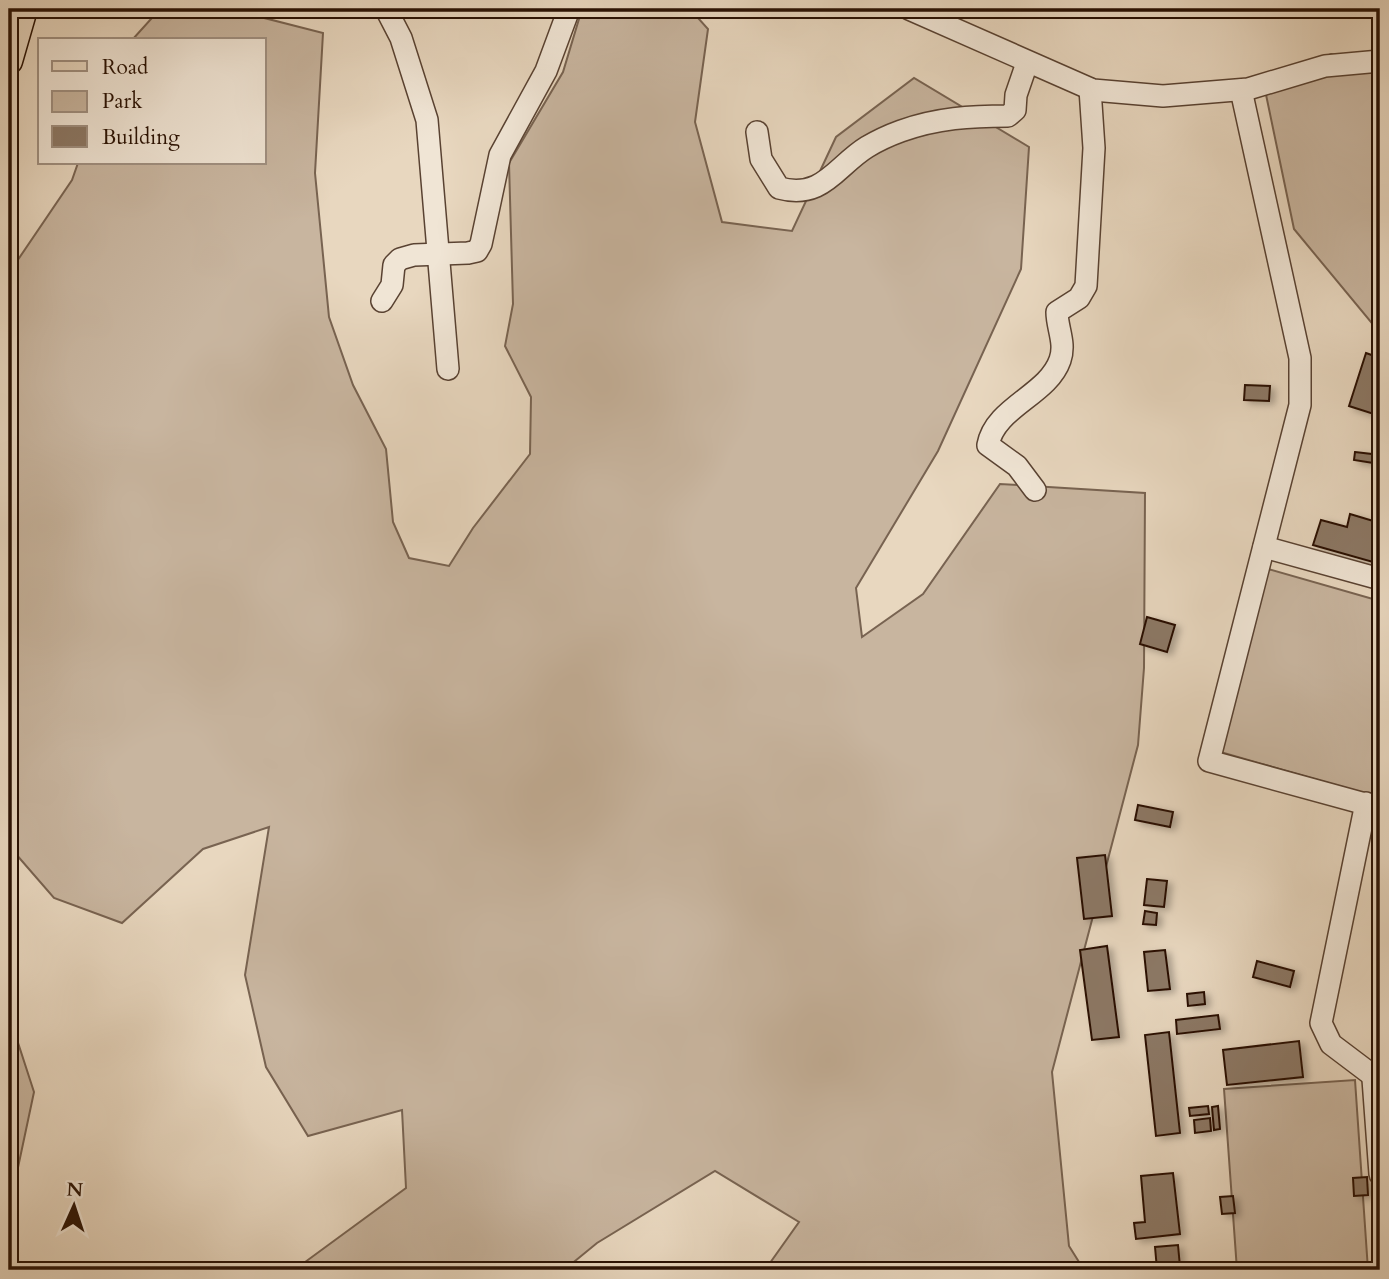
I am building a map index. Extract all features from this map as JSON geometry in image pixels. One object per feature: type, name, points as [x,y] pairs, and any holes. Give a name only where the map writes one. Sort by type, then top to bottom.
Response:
[{"type":"main road","points":[[9,61],[24,9]]},
{"type":"street","points":[[386,9],[401,38],[427,120],[448,369]]},
{"type":"street","points":[[382,301],[392,285],[394,265],[400,259],[477,251],[481,244],[500,155],[546,71],[569,9]]},
{"type":"street","points":[[909,9],[1090,89],[1163,96],[1241,90],[1325,66],[1380,61]]},
{"type":"street","points":[[757,132],[761,159],[779,188],[807,191],[835,176],[865,148],[900,131],[950,117],[1008,116],[1015,110],[1016,95],[1027,63]]},
{"type":"street","points":[[1035,490],[1017,466],[988,445],[989,437],[1013,409],[1053,373],[1060,359],[1062,338],[1057,312],[1079,298],[1086,286],[1094,158],[1090,89]]},
{"type":"street","points":[[1241,90],[1300,358],[1300,405],[1209,761],[1373,806],[1321,1023],[1331,1044],[1377,1080],[1380,1174]]},
{"type":"street","points":[[1264,547],[1380,579]]},
{"type":"green space","points":[[160,9],[229,9],[323,33],[315,173],[329,317],[353,385],[386,449],[393,522],[409,558],[449,566],[473,528],[530,454],[531,397],[505,346],[513,304],[509,163],[563,72],[582,9],[690,9],[708,29],[695,122],[722,222],[792,231],[836,137],[914,78],[1029,147],[1021,269],[938,451],[856,588],[862,637],[923,594],[1000,484],[1145,493],[1144,668],[1138,745],[1052,1072],[1069,1246],[1084,1270],[765,1270],[799,1222],[715,1171],[597,1243],[564,1270],[303,1270],[301,1265],[406,1188],[402,1110],[308,1136],[266,1067],[245,975],[269,827],[203,849],[122,923],[54,898],[15,853],[9,858],[9,273],[72,180],[78,164],[266,164],[266,38],[134,38]]},
{"type":"green space","points":[[1331,54],[1380,65],[1380,333],[1294,229],[1264,85]]},
{"type":"green space","points":[[1268,569],[1380,601],[1380,798],[1217,751]]},
{"type":"green space","points":[[9,1015],[34,1092],[16,1177],[9,1182]]},
{"type":"green space","points":[[1355,1080],[1368,1270],[1237,1270],[1224,1089]]},
{"type":"building","points":[[1366,353],[1380,358],[1380,416],[1349,406]]},
{"type":"building","points":[[1245,385],[1270,386],[1269,401],[1244,400]]},
{"type":"building","points":[[1355,452],[1380,455],[1380,464],[1354,460]]},
{"type":"building","points":[[1350,514],[1380,523],[1380,564],[1313,545],[1321,520],[1347,527]]},
{"type":"building","points":[[1147,617],[1175,625],[1167,652],[1140,644]]},
{"type":"building","points":[[1138,805],[1173,812],[1170,827],[1135,820]]},
{"type":"building","points":[[1105,855],[1112,916],[1084,919],[1077,858]]},
{"type":"building","points":[[1147,879],[1167,881],[1164,907],[1144,905]]},
{"type":"building","points":[[1145,911],[1157,913],[1156,925],[1143,924]]},
{"type":"building","points":[[1107,946],[1119,1037],[1092,1040],[1080,950]]},
{"type":"building","points":[[1165,950],[1170,989],[1148,991],[1144,952]]},
{"type":"building","points":[[1257,961],[1294,971],[1290,987],[1253,977]]},
{"type":"building","points":[[1204,992],[1205,1004],[1188,1006],[1187,994]]},
{"type":"building","points":[[1218,1015],[1220,1029],[1177,1034],[1176,1020]]},
{"type":"building","points":[[1169,1032],[1180,1133],[1156,1136],[1145,1035]]},
{"type":"building","points":[[1299,1041],[1303,1077],[1227,1085],[1223,1050]]},
{"type":"building","points":[[1208,1106],[1209,1114],[1190,1116],[1189,1108]]},
{"type":"building","points":[[1218,1106],[1220,1129],[1214,1130],[1212,1107]]},
{"type":"building","points":[[1210,1118],[1211,1131],[1195,1133],[1194,1120]]},
{"type":"building","points":[[1173,1173],[1180,1234],[1136,1239],[1134,1223],[1145,1222],[1141,1176]]},
{"type":"building","points":[[1367,1177],[1368,1195],[1354,1196],[1353,1178]]},
{"type":"building","points":[[1233,1196],[1235,1213],[1222,1214],[1220,1197]]},
{"type":"building","points":[[1178,1245],[1180,1267],[1157,1269],[1155,1247]]}]
